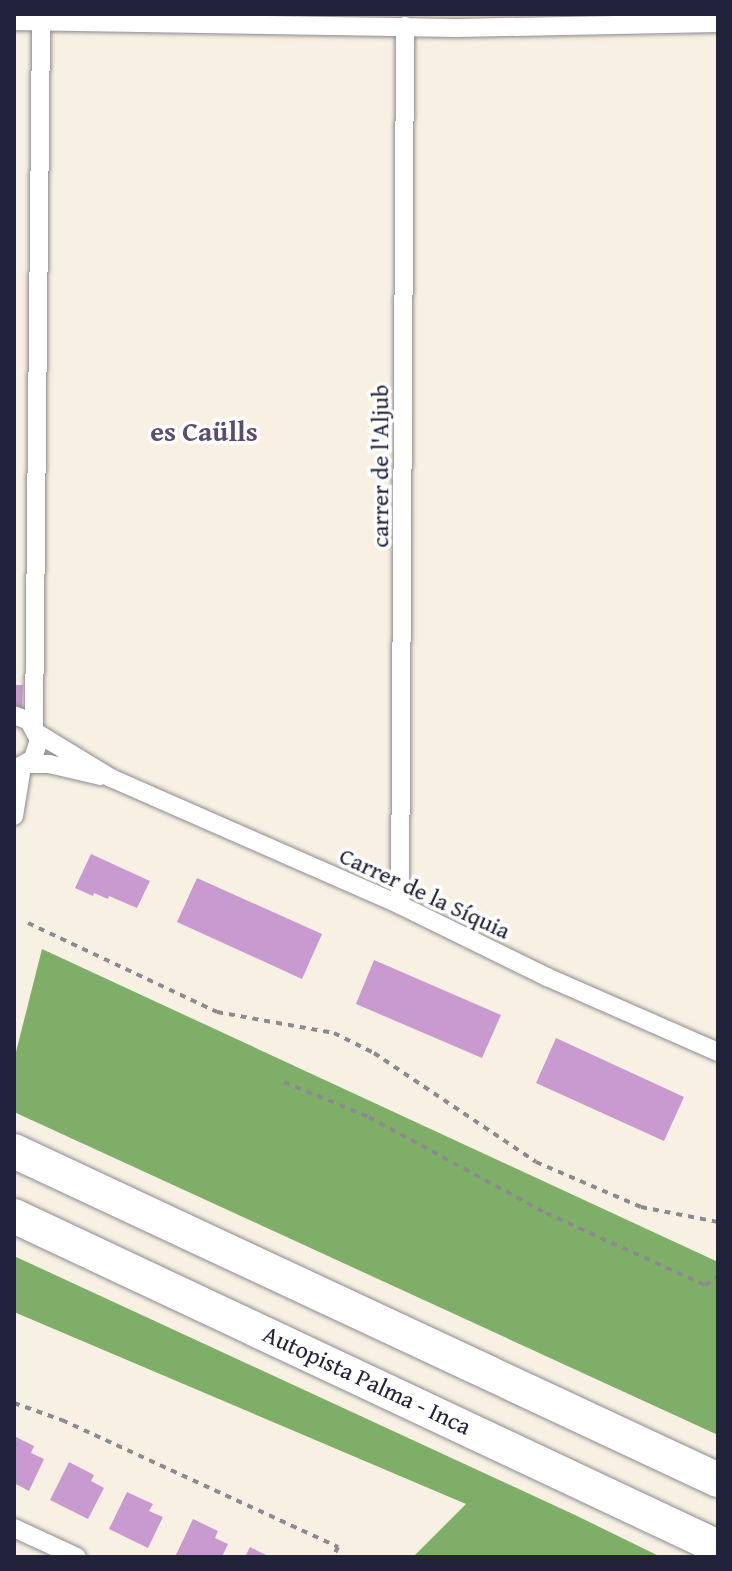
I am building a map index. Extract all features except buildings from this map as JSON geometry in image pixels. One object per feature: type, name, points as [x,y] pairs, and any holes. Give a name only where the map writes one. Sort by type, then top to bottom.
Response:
[{"type":"highway","points":[[14,1151],[718,1480]]},
{"type":"highway","name":"Autopista Palma - Inca","points":[[14,1216],[718,1547]]},
{"type":"street","points":[[14,21],[405,26],[718,23]]},
{"type":"street","points":[[14,816],[21,767],[38,746],[35,730],[41,21]]},
{"type":"street","name":"carrer de l'Aljub","points":[[400,905],[405,26]]},
{"type":"street","name":"Carrer de la Síquia","points":[[14,715],[111,778],[400,905],[547,977],[718,1052]]},
{"type":"street","name":"Carrer de la Síquia","points":[[21,767],[49,764],[111,778]]},
{"type":"street","points":[[14,1528],[77,1557]]},
{"type":"path","points":[[28,923],[217,1012],[334,1033],[374,1053],[536,1162],[641,1207],[718,1222]]},
{"type":"path","points":[[284,1082],[369,1117],[546,1213],[676,1272],[705,1285],[718,1277]]},
{"type":"path","points":[[14,1403],[62,1420],[338,1547],[333,1557]]},
{"type":"green space","points":[[42,949],[718,1262],[718,1435],[14,1112],[14,1060]]},
{"type":"green space","points":[[14,1256],[661,1557],[413,1557],[466,1504],[14,1312]]},
{"type":"district","name":"es Caülls","points":[[204,431]]}]
